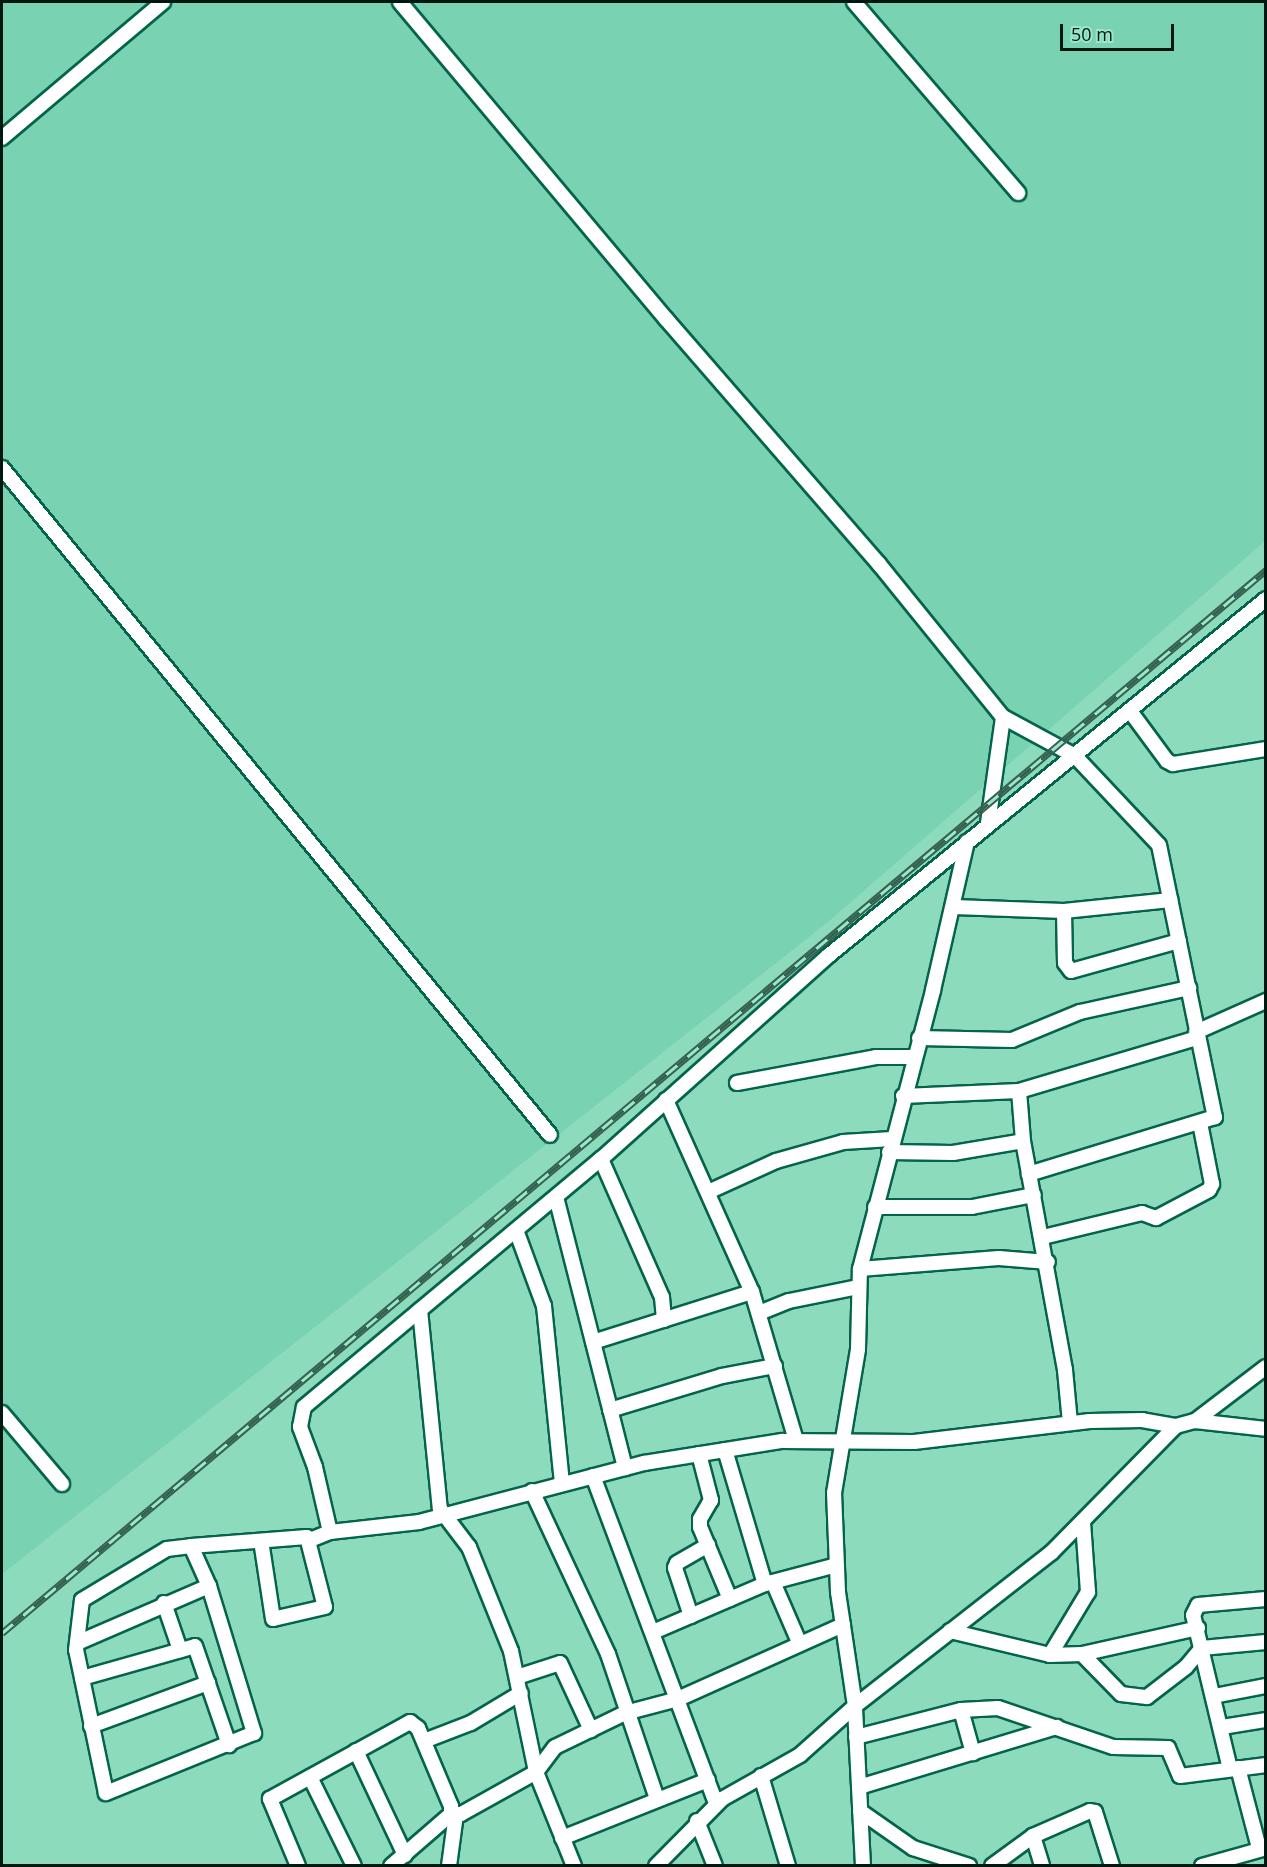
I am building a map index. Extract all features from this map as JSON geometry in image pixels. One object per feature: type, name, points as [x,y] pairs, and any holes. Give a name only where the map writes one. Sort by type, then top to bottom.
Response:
[{"type":"street","points":[[2,138],[163,2]]},
{"type":"street","points":[[400,2],[666,319],[879,564],[1003,717],[1075,756],[1156,841],[1189,988],[1197,1035],[1217,1112],[1200,1123],[1029,1174]]},
{"type":"street","points":[[854,2],[1018,193]]},
{"type":"street","points":[[2,468],[550,1136]]},
{"type":"street","points":[[330,1532],[315,1467],[300,1427],[303,1407],[601,1159],[820,963],[988,823],[1131,711],[1266,599]]},
{"type":"street","points":[[1131,711],[1167,761],[1173,764],[1266,749]]},
{"type":"street","points":[[988,823],[1003,717]]},
{"type":"street","points":[[863,1866],[855,1706],[837,1565],[834,1493],[858,1349],[860,1269],[890,1145],[954,907],[967,842]]},
{"type":"street","points":[[954,907],[1064,911],[1170,900]]},
{"type":"street","points":[[1064,911],[1065,963],[1071,971],[1179,941]]},
{"type":"street","points":[[919,1038],[1012,1040],[1080,1012],[1189,988]]},
{"type":"street","points":[[903,1096],[1019,1091],[1197,1035],[1266,1001]]},
{"type":"street","points":[[737,1083],[876,1057],[914,1057]]},
{"type":"street","points":[[1019,1091],[1023,1141],[1048,1262],[1065,1370],[1070,1423]]},
{"type":"street","points":[[666,1100],[752,1292],[796,1440]]},
{"type":"street","points":[[1043,1237],[1142,1213],[1156,1218],[1209,1191],[1212,1184],[1200,1123]]},
{"type":"street","points":[[708,1192],[776,1161],[843,1142],[953,1153],[1023,1141]]},
{"type":"street","points":[[601,1159],[662,1297],[664,1320]]},
{"type":"street","points":[[875,1207],[972,1207],[1034,1195]]},
{"type":"street","points":[[556,1197],[625,1468]]},
{"type":"street","points":[[516,1230],[544,1306],[562,1483]]},
{"type":"street","points":[[860,1269],[999,1258],[1048,1262]]},
{"type":"street","points":[[759,1313],[789,1301],[858,1287]]},
{"type":"street","points":[[593,1342],[752,1292]]},
{"type":"street","points":[[420,1310],[442,1514],[469,1547],[511,1651],[536,1772],[570,1864]]},
{"type":"street","points":[[610,1410],[722,1376],[775,1366]]},
{"type":"street","points":[[1195,1421],[1266,1367]]},
{"type":"street","points":[[2,1413],[62,1484]]},
{"type":"street","points":[[191,1546],[209,1586],[254,1731],[252,1736],[106,1793],[91,1726],[77,1643],[82,1600],[156,1553],[191,1546],[310,1540],[330,1532],[418,1522],[625,1468],[699,1454],[796,1440],[844,1443],[914,1442],[1070,1423],[1142,1420],[1176,1426],[1195,1421],[1266,1429]]},
{"type":"street","points":[[656,1866],[696,1821],[716,1803],[800,1755],[855,1706],[1051,1552],[1083,1522],[1134,1464],[1176,1426]]},
{"type":"street","points":[[725,1450],[769,1583],[799,1642]]},
{"type":"street","points":[[699,1454],[711,1500],[700,1519],[730,1599]]},
{"type":"street","points":[[593,1476],[716,1803]]},
{"type":"street","points":[[532,1491],[605,1646],[625,1713],[657,1799]]},
{"type":"street","points":[[1050,1655],[1088,1592],[1083,1522]]},
{"type":"street","points":[[261,1541],[275,1620],[321,1609],[327,1603],[310,1540]]},
{"type":"street","points":[[691,1616],[675,1568],[677,1563],[708,1545]]},
{"type":"street","points":[[653,1632],[769,1583],[837,1565]]},
{"type":"street","points":[[77,1643],[164,1603],[209,1586]]},
{"type":"street","points":[[1202,1866],[1246,1859],[1262,1848],[1234,1768],[1193,1615],[1198,1605],[1266,1599]]},
{"type":"street","points":[[164,1603],[180,1650]]},
{"type":"street","points":[[391,1866],[453,1814],[536,1772],[555,1747],[625,1713],[678,1699],[752,1668],[799,1642],[843,1625]]},
{"type":"street","points":[[950,1632],[1050,1655],[1082,1654],[1198,1628]]},
{"type":"street","points":[[1082,1654],[1111,1687],[1132,1697],[1147,1696],[1162,1688],[1202,1648],[1266,1642]]},
{"type":"street","points":[[82,1678],[180,1650],[197,1648],[229,1745]]},
{"type":"street","points":[[517,1677],[560,1663],[591,1730]]},
{"type":"street","points":[[91,1726],[208,1683]]},
{"type":"street","points":[[1214,1696],[1266,1686]]},
{"type":"street","points":[[423,1742],[471,1723],[521,1693]]},
{"type":"street","points":[[856,1737],[961,1710],[998,1708],[1113,1747],[1168,1748],[1180,1776],[1266,1765]]},
{"type":"street","points":[[961,1710],[973,1753]]},
{"type":"street","points":[[1222,1727],[1266,1720]]},
{"type":"street","points":[[298,1866],[270,1799],[405,1722],[418,1728],[451,1806],[453,1814],[449,1866]]},
{"type":"street","points":[[859,1787],[1057,1727]]},
{"type":"street","points":[[356,1751],[405,1855]]},
{"type":"street","points":[[761,1776],[788,1866]]},
{"type":"street","points":[[310,1777],[354,1866]]},
{"type":"street","points":[[562,1838],[708,1780]]},
{"type":"street","points":[[860,1811],[913,1848],[969,1866]]},
{"type":"street","points":[[997,1864],[1033,1836],[1095,1812],[1112,1866]]},
{"type":"street","points":[[1251,1821],[1266,1818]]},
{"type":"street","points":[[696,1821],[715,1866]]},
{"type":"street","points":[[1033,1836],[1042,1866]]},
{"type":"shaded area","points":[[2,2],[1265,2],[1265,541],[828,922],[2,1574]]},
{"type":"railway","points":[[2,1633],[1266,570]]}]
